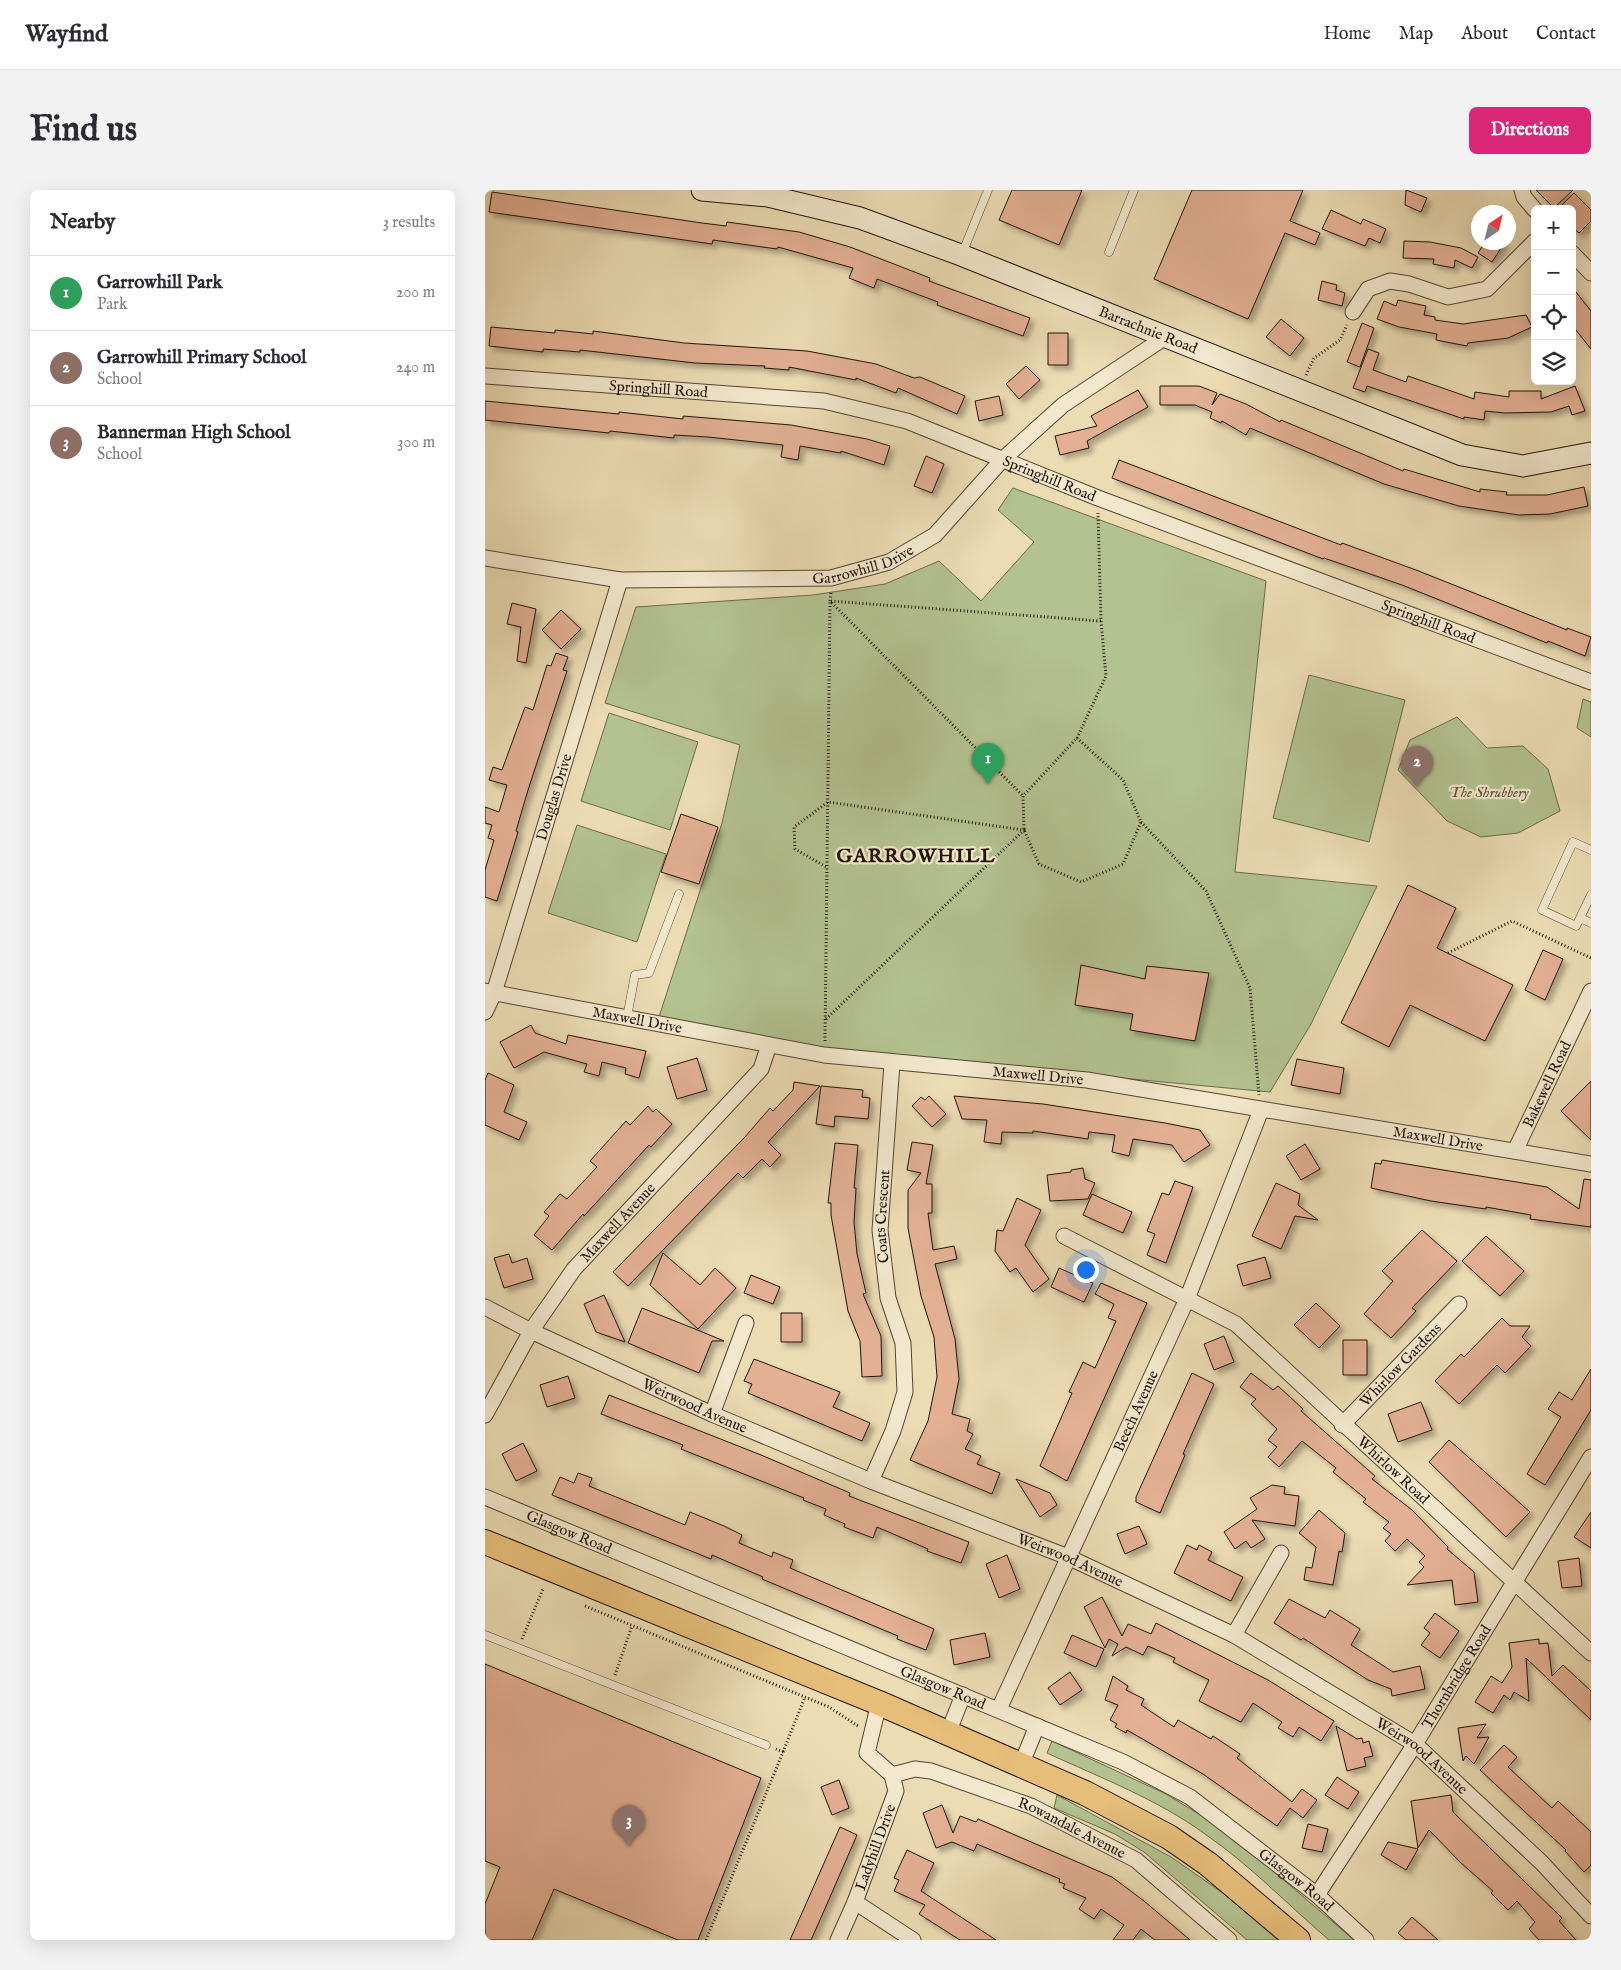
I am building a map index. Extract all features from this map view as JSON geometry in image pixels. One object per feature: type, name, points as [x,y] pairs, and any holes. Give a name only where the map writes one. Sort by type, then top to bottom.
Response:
[{"type":"main road","name":"Barrachnie Road","points":[[702,190],[768,193],[860,218],[961,256],[1462,456],[1523,466],[1591,453]]},
{"type":"main road","points":[[485,1542],[879,1703],[1085,1793],[1169,1837],[1208,1864],[1297,1940]]},
{"type":"street","points":[[1522,190],[1524,197],[1531,205]]},
{"type":"street","points":[[1353,312],[1368,289],[1390,281],[1409,284],[1447,297],[1487,289],[1531,245]]},
{"type":"street","points":[[1576,257],[1591,273]]},
{"type":"street","name":"Garrowhill Drive","points":[[485,558],[620,580],[831,578],[889,562],[935,535],[1002,460],[1063,405],[1164,338]]},
{"type":"street","name":"Springhill Road","points":[[485,376],[824,401],[907,421],[1097,498],[1591,682]]},
{"type":"street","name":"Douglas Drive","points":[[485,1012],[489,992],[620,580]]},
{"type":"street","name":"Bakewell Road","points":[[1515,1150],[1591,991]]},
{"type":"street","name":"Maxwell Drive","points":[[489,992],[824,1054],[892,1063],[1087,1080],[1591,1164]]},
{"type":"street","name":"Maxwell Avenue","points":[[485,1415],[531,1331],[575,1269],[761,1069],[769,1045]]},
{"type":"street","name":"Coats Crescent","points":[[871,1481],[893,1430],[905,1392],[903,1343],[888,1298],[879,1230],[892,1063]]},
{"type":"street","name":"Beech Avenue","points":[[999,1709],[1187,1299],[1261,1110]]},
{"type":"street","name":"Whirlow Road","points":[[1064,1236],[1236,1324],[1342,1425],[1515,1581],[1591,1653]]},
{"type":"street","name":"Whirlow Gardens","points":[[1342,1425],[1459,1304]]},
{"type":"street","name":"Weirwood Avenue","points":[[485,1307],[531,1331],[712,1414],[871,1481],[1068,1557],[1235,1635],[1415,1744],[1542,1863],[1591,1916]]},
{"type":"street","points":[[712,1414],[746,1323]]},
{"type":"street","name":"Thornbridge Road","points":[[1317,1895],[1415,1744],[1591,1457]]},
{"type":"street","name":"Glasgow Road","points":[[485,1497],[1123,1762],[1190,1797],[1317,1895],[1366,1940]]},
{"type":"street","points":[[1235,1635],[1281,1553]]},
{"type":"street","points":[[948,1733],[963,1695]]},
{"type":"street","points":[[879,1703],[867,1753],[892,1775]]},
{"type":"street","points":[[1021,1765],[1037,1726]]},
{"type":"street","name":"Rowandale Avenue","points":[[892,1775],[915,1769],[931,1771],[1031,1806],[1136,1860],[1229,1940]]},
{"type":"street","name":"Ladyhill Drive","points":[[838,1940],[855,1902],[896,1791],[892,1775]]},
{"type":"street","points":[[855,1902],[913,1940]]},
{"type":"lane","points":[[961,256],[988,190]]},
{"type":"lane","points":[[1109,252],[1134,190]]},
{"type":"lane","points":[[1591,850],[1573,842],[1542,910],[1576,926],[1591,895]]},
{"type":"lane","points":[[627,1017],[635,975],[649,974],[679,894]]},
{"type":"lane","points":[[1580,918],[1591,922]]},
{"type":"lane","points":[[485,1635],[766,1745]]},
{"type":"path","points":[[1298,391],[1314,358],[1340,340],[1353,312]]},
{"type":"path","points":[[1023,796],[1077,738],[1106,676],[1101,621],[1097,498]]},
{"type":"path","points":[[824,1054],[831,578]]},
{"type":"path","points":[[830,600],[1101,621]]},
{"type":"path","points":[[830,600],[1023,796],[1025,830],[1039,864],[1081,882],[1123,864],[1141,822]]},
{"type":"path","points":[[1077,738],[1123,780],[1141,822],[1206,892],[1250,988],[1261,1110]]},
{"type":"path","points":[[828,868],[795,848],[793,827],[828,802],[1025,830]]},
{"type":"path","points":[[826,1019],[1025,830]]},
{"type":"path","points":[[1449,953],[1512,921],[1591,958]]},
{"type":"path","points":[[535,1585],[552,1592]]},
{"type":"path","points":[[519,1648],[543,1589]]},
{"type":"path","points":[[579,1604],[829,1706],[871,1734]]},
{"type":"path","points":[[611,1684],[632,1626]]},
{"type":"path","points":[[706,1940],[805,1697]]},
{"type":"path","points":[[766,1745],[783,1752]]},
{"type":"green space","points":[[1013,488],[1266,581],[1235,872],[1377,886],[1311,1024],[1270,1092],[829,1049],[658,1020],[722,823],[740,745],[605,703],[636,607],[813,595],[885,584],[939,561],[981,601],[1034,542],[998,510]]},
{"type":"green space","points":[[1309,675],[1405,700],[1369,842],[1273,818]]},
{"type":"green space","points":[[1583,699],[1591,702],[1591,737],[1577,728]]},
{"type":"green space","points":[[609,713],[698,742],[670,830],[581,801]]},
{"type":"green space","name":"The Shrubbery","points":[[1457,717],[1487,748],[1523,746],[1548,769],[1560,811],[1518,833],[1481,837],[1447,821],[1398,770],[1410,740]]},
{"type":"green space","points":[[577,825],[666,854],[637,942],[548,913]]},
{"type":"green space","points":[[1052,1741],[1166,1794],[1225,1830],[1354,1940],[1329,1940],[1222,1846],[1168,1810],[1108,1780],[1047,1753]]},
{"type":"green space","points":[[1057,1795],[1171,1857],[1223,1893],[1278,1940],[1247,1940],[1144,1852],[1115,1834],[1054,1808]]},
{"type":"building","points":[[1012,190],[1082,190],[1059,245],[999,220]]},
{"type":"building","points":[[1192,190],[1303,190],[1290,221],[1320,233],[1315,245],[1285,233],[1248,319],[1154,279]]},
{"type":"building","points":[[1406,190],[1427,198],[1421,212],[1405,205]]},
{"type":"building","points":[[1536,190],[1573,190],[1557,205],[1551,205]]},
{"type":"building","points":[[492,192],[702,223],[726,226],[727,222],[799,232],[850,247],[930,278],[929,281],[1030,318],[1023,336],[937,305],[938,302],[877,279],[874,288],[849,278],[853,268],[778,247],[777,249],[713,240],[712,244],[489,212]]},
{"type":"building","points":[[1574,193],[1591,210],[1591,221],[1579,233],[1576,230],[1576,205],[1562,205]]},
{"type":"building","points":[[1331,210],[1361,224],[1363,219],[1386,229],[1380,243],[1369,238],[1365,246],[1322,229]]},
{"type":"building","points":[[1404,241],[1430,242],[1461,248],[1478,257],[1472,268],[1455,260],[1454,268],[1433,264],[1434,259],[1403,258]]},
{"type":"building","points":[[1480,250],[1500,250],[1492,262],[1478,253]]},
{"type":"building","points":[[1322,281],[1337,285],[1336,290],[1345,293],[1342,306],[1318,300]]},
{"type":"building","points":[[1576,292],[1591,311],[1591,349],[1576,330]]},
{"type":"building","points":[[1398,300],[1426,306],[1424,315],[1435,317],[1435,320],[1463,324],[1526,315],[1531,327],[1508,338],[1468,343],[1467,346],[1436,340],[1437,334],[1399,327],[1377,319],[1384,301],[1396,306]]},
{"type":"building","points":[[1281,319],[1304,338],[1290,356],[1266,337]]},
{"type":"building","points":[[1362,323],[1374,328],[1360,367],[1347,362]]},
{"type":"building","points":[[491,327],[555,333],[555,330],[593,334],[593,331],[684,343],[807,351],[876,364],[914,378],[920,377],[965,396],[957,414],[898,388],[896,393],[856,378],[856,380],[789,367],[789,370],[764,368],[765,366],[695,363],[580,350],[580,352],[543,349],[543,352],[489,346]]},
{"type":"building","points":[[1048,333],[1068,333],[1068,365],[1048,365]]},
{"type":"building","points":[[1368,349],[1379,353],[1373,370],[1406,382],[1408,376],[1474,399],[1475,392],[1509,397],[1509,391],[1541,391],[1541,399],[1575,386],[1585,411],[1572,415],[1569,406],[1551,412],[1505,413],[1485,411],[1484,420],[1464,417],[1464,419],[1367,386],[1365,392],[1353,388]]},
{"type":"building","points":[[1026,366],[1040,380],[1019,399],[1006,384]]},
{"type":"building","points":[[1160,386],[1199,386],[1217,393],[1212,405],[1220,394],[1246,404],[1280,422],[1281,420],[1403,471],[1404,469],[1480,492],[1480,489],[1507,492],[1506,495],[1547,495],[1584,487],[1588,506],[1550,514],[1519,515],[1459,506],[1384,484],[1250,428],[1246,435],[1222,421],[1221,423],[1210,418],[1212,412],[1195,405],[1160,405]]},
{"type":"building","points":[[1138,390],[1148,407],[1087,441],[1089,448],[1060,455],[1055,436],[1097,426],[1091,416]]},
{"type":"building","points":[[999,396],[1003,415],[979,421],[975,401]]},
{"type":"building","points":[[485,401],[619,414],[619,412],[683,419],[683,416],[791,425],[867,439],[890,446],[884,465],[841,451],[841,453],[800,446],[798,460],[781,457],[783,445],[708,437],[674,435],[674,438],[610,431],[609,433],[485,420]]},
{"type":"building","points":[[926,456],[944,464],[932,493],[914,486]]},
{"type":"building","points":[[1119,460],[1341,545],[1342,543],[1416,570],[1567,630],[1567,628],[1591,637],[1585,656],[1548,641],[1547,643],[1402,585],[1323,559],[1112,478]]},
{"type":"building","points":[[512,603],[536,609],[526,663],[517,661],[521,627],[507,624]]},
{"type":"building","points":[[561,610],[581,629],[561,649],[542,630]]},
{"type":"building","points":[[556,653],[568,657],[563,670],[567,671],[528,790],[516,831],[518,832],[497,901],[485,897],[485,870],[494,840],[488,838],[492,825],[485,823],[485,807],[499,812],[507,785],[489,780],[493,767],[502,770],[525,707],[533,710],[547,665],[551,666]]},
{"type":"building","points":[[681,814],[718,827],[699,884],[661,872]]},
{"type":"building","points":[[1408,885],[1456,908],[1437,948],[1513,985],[1485,1041],[1410,1005],[1389,1047],[1341,1023]]},
{"type":"building","points":[[1543,950],[1563,959],[1545,1000],[1525,990]]},
{"type":"building","points":[[1081,965],[1145,979],[1147,966],[1209,973],[1195,1041],[1130,1030],[1133,1014],[1075,1005]]},
{"type":"building","points":[[531,1025],[535,1033],[566,1044],[568,1035],[646,1051],[639,1078],[625,1074],[626,1068],[602,1062],[599,1076],[584,1072],[587,1064],[544,1052],[514,1068],[500,1042]]},
{"type":"building","points":[[697,1058],[707,1090],[677,1099],[667,1067]]},
{"type":"building","points":[[1297,1059],[1344,1068],[1340,1094],[1291,1085]]},
{"type":"building","points":[[488,1073],[514,1085],[504,1112],[527,1122],[519,1140],[485,1125],[485,1080]]},
{"type":"building","points":[[1591,1081],[1591,1140],[1561,1111]]},
{"type":"building","points":[[794,1082],[820,1086],[768,1142],[781,1155],[770,1167],[762,1159],[743,1178],[738,1173],[628,1286],[613,1272],[744,1138],[770,1108],[773,1111],[793,1090]]},
{"type":"building","points":[[821,1086],[863,1090],[862,1097],[870,1098],[868,1119],[835,1116],[834,1127],[816,1124]]},
{"type":"building","points":[[929,1096],[946,1114],[932,1127],[912,1106],[921,1097],[925,1100]]},
{"type":"building","points":[[954,1096],[1043,1104],[1165,1123],[1200,1130],[1210,1145],[1184,1162],[1172,1145],[1133,1139],[1129,1156],[1112,1152],[1115,1135],[1089,1132],[1088,1139],[1033,1131],[1033,1133],[1002,1132],[1001,1144],[984,1142],[987,1120],[962,1119]]},
{"type":"building","points":[[648,1106],[653,1112],[656,1109],[672,1124],[651,1147],[649,1145],[584,1216],[583,1214],[552,1250],[534,1235],[549,1216],[544,1212],[560,1194],[567,1199],[597,1167],[590,1161],[626,1121],[630,1125]]},
{"type":"building","points":[[912,1142],[933,1145],[926,1184],[932,1184],[932,1213],[928,1213],[933,1250],[954,1246],[957,1259],[935,1264],[955,1339],[959,1379],[952,1414],[970,1419],[967,1431],[973,1434],[965,1449],[981,1456],[977,1464],[1000,1473],[992,1494],[910,1460],[928,1421],[937,1377],[934,1337],[921,1296],[908,1228],[908,1190],[921,1173],[907,1170]]},
{"type":"building","points":[[835,1143],[858,1145],[854,1188],[856,1188],[854,1222],[857,1254],[866,1293],[863,1294],[881,1336],[882,1376],[862,1377],[860,1341],[848,1311],[831,1215],[831,1203],[828,1203]]},
{"type":"building","points":[[1305,1144],[1320,1169],[1301,1180],[1286,1156]]},
{"type":"building","points":[[1382,1160],[1547,1187],[1579,1209],[1584,1179],[1591,1180],[1591,1227],[1530,1219],[1531,1215],[1486,1207],[1486,1209],[1431,1201],[1371,1188],[1375,1163],[1381,1164]]},
{"type":"building","points":[[1083,1168],[1085,1179],[1095,1183],[1088,1199],[1050,1201],[1047,1175],[1071,1172],[1071,1170]]},
{"type":"building","points":[[1175,1181],[1193,1187],[1166,1263],[1147,1255],[1155,1234],[1147,1231],[1162,1193],[1169,1195]]},
{"type":"building","points":[[1276,1183],[1300,1194],[1298,1205],[1318,1220],[1295,1216],[1281,1249],[1252,1236]]},
{"type":"building","points":[[1092,1194],[1132,1212],[1123,1233],[1083,1215]]},
{"type":"building","points":[[1017,1198],[1041,1210],[1025,1245],[1049,1279],[1033,1292],[1016,1268],[1010,1272],[995,1251],[997,1230],[1003,1231]]},
{"type":"building","points":[[1422,1230],[1457,1261],[1412,1308],[1416,1311],[1391,1338],[1364,1314],[1393,1281],[1382,1271]]},
{"type":"building","points":[[1486,1236],[1524,1271],[1500,1296],[1462,1261]]},
{"type":"building","points":[[663,1253],[700,1285],[715,1268],[736,1288],[698,1329],[650,1285]]},
{"type":"building","points":[[509,1254],[512,1263],[527,1258],[533,1279],[504,1288],[494,1258]]},
{"type":"building","points":[[1265,1257],[1271,1278],[1243,1286],[1237,1265]]},
{"type":"building","points":[[1059,1268],[1093,1283],[1084,1302],[1051,1287]]},
{"type":"building","points":[[751,1275],[780,1287],[773,1304],[744,1293]]},
{"type":"building","points":[[1101,1283],[1147,1303],[1067,1481],[1040,1466],[1072,1393],[1069,1392],[1083,1362],[1095,1368],[1116,1321],[1108,1318],[1114,1304],[1095,1294]]},
{"type":"building","points":[[604,1295],[625,1342],[596,1332],[584,1304]]},
{"type":"building","points":[[1316,1303],[1340,1326],[1319,1348],[1294,1325]]},
{"type":"building","points":[[642,1308],[724,1341],[712,1341],[699,1373],[628,1343]]},
{"type":"building","points":[[781,1313],[802,1313],[802,1342],[781,1342]]},
{"type":"building","points":[[1502,1318],[1510,1326],[1530,1326],[1522,1337],[1531,1346],[1505,1373],[1497,1365],[1459,1404],[1435,1381],[1461,1354],[1464,1357]]},
{"type":"building","points":[[1224,1336],[1234,1362],[1214,1370],[1204,1344]]},
{"type":"building","points":[[1343,1340],[1367,1340],[1367,1375],[1343,1375]]},
{"type":"building","points":[[754,1359],[840,1392],[833,1407],[870,1423],[862,1441],[748,1393],[752,1384],[744,1381]]},
{"type":"building","points":[[1591,1369],[1591,1410],[1545,1485],[1527,1474],[1561,1417],[1548,1409],[1559,1392],[1572,1400]]},
{"type":"building","points":[[1192,1373],[1214,1384],[1183,1454],[1185,1455],[1160,1513],[1136,1502],[1136,1497]]},
{"type":"building","points":[[1251,1373],[1273,1390],[1278,1386],[1303,1409],[1301,1411],[1375,1476],[1372,1479],[1412,1510],[1448,1547],[1447,1549],[1474,1572],[1478,1602],[1455,1605],[1452,1580],[1407,1585],[1424,1567],[1419,1562],[1425,1556],[1407,1539],[1395,1551],[1385,1541],[1391,1534],[1383,1528],[1389,1522],[1363,1502],[1366,1499],[1333,1472],[1336,1468],[1302,1441],[1279,1467],[1268,1457],[1277,1447],[1268,1440],[1277,1429],[1251,1404],[1256,1399],[1240,1387]]},
{"type":"building","points":[[568,1376],[575,1398],[547,1407],[540,1385]]},
{"type":"building","points":[[609,1395],[761,1455],[850,1493],[849,1496],[969,1542],[961,1563],[927,1551],[928,1549],[877,1527],[873,1538],[844,1527],[845,1524],[824,1515],[826,1509],[803,1500],[804,1498],[681,1449],[683,1445],[601,1414]]},
{"type":"building","points":[[1421,1402],[1432,1430],[1398,1442],[1388,1414]]},
{"type":"building","points":[[1449,1440],[1530,1512],[1506,1537],[1429,1462]]},
{"type":"building","points":[[523,1443],[537,1471],[516,1481],[502,1454]]},
{"type":"building","points":[[578,1473],[592,1478],[589,1486],[685,1525],[690,1512],[724,1526],[742,1535],[739,1543],[772,1557],[773,1552],[793,1560],[790,1568],[934,1629],[926,1650],[897,1639],[898,1636],[762,1579],[763,1577],[712,1555],[711,1559],[552,1495],[560,1477],[574,1483]]},
{"type":"building","points":[[1016,1479],[1050,1493],[1057,1505],[1040,1517]]},
{"type":"building","points":[[1272,1485],[1285,1487],[1284,1494],[1299,1496],[1295,1526],[1252,1520],[1265,1539],[1251,1548],[1246,1541],[1235,1549],[1224,1532],[1257,1509],[1250,1498]]},
{"type":"building","points":[[1319,1510],[1345,1533],[1342,1552],[1339,1551],[1333,1585],[1304,1580],[1306,1567],[1312,1568],[1316,1547],[1299,1533]]},
{"type":"building","points":[[1591,1512],[1591,1548],[1574,1537]]},
{"type":"building","points":[[1139,1526],[1147,1544],[1125,1554],[1117,1534]]},
{"type":"building","points":[[1187,1545],[1197,1550],[1199,1545],[1212,1552],[1208,1560],[1243,1577],[1231,1601],[1174,1573]]},
{"type":"building","points":[[1007,1555],[1020,1589],[999,1598],[986,1564]]},
{"type":"building","points":[[1579,1558],[1582,1586],[1562,1588],[1558,1561]]},
{"type":"building","points":[[1102,1597],[1122,1636],[1128,1624],[1151,1634],[1156,1623],[1268,1680],[1334,1721],[1321,1741],[1299,1727],[1293,1737],[1278,1728],[1282,1722],[1253,1703],[1241,1722],[1199,1701],[1209,1680],[1173,1662],[1175,1658],[1148,1646],[1143,1655],[1126,1647],[1112,1656],[1118,1644],[1109,1639],[1105,1648],[1084,1607]]},
{"type":"building","points":[[1289,1599],[1325,1618],[1330,1610],[1360,1629],[1351,1645],[1393,1672],[1420,1666],[1425,1689],[1392,1696],[1391,1689],[1368,1680],[1303,1638],[1301,1640],[1274,1623]]},
{"type":"building","points":[[1435,1613],[1459,1631],[1440,1658],[1421,1645],[1430,1633],[1424,1628]]},
{"type":"building","points":[[985,1633],[990,1657],[954,1665],[950,1640]]},
{"type":"building","points":[[1072,1635],[1104,1649],[1096,1667],[1064,1653]]},
{"type":"building","points":[[1539,1639],[1539,1644],[1548,1643],[1552,1676],[1563,1665],[1591,1691],[1591,1720],[1526,1658],[1529,1701],[1514,1692],[1510,1700],[1504,1695],[1493,1713],[1475,1702],[1491,1676],[1502,1683],[1512,1667],[1509,1643]]},
{"type":"building","points":[[485,1664],[761,1778],[698,1940],[678,1940],[554,1889],[532,1940],[485,1940],[485,1904],[500,1867],[485,1861]]},
{"type":"building","points":[[1070,1672],[1082,1690],[1060,1705],[1048,1688]]},
{"type":"building","points":[[1113,1676],[1128,1686],[1126,1690],[1144,1699],[1141,1705],[1174,1727],[1178,1720],[1211,1739],[1213,1736],[1240,1754],[1237,1758],[1292,1802],[1302,1789],[1317,1800],[1303,1818],[1290,1808],[1277,1826],[1203,1774],[1127,1730],[1126,1733],[1115,1727],[1117,1724],[1110,1720],[1118,1705],[1105,1700]]},
{"type":"building","points":[[1486,1724],[1477,1738],[1489,1737],[1474,1764],[1466,1756],[1463,1761],[1458,1728]]},
{"type":"building","points":[[1336,1726],[1357,1739],[1362,1738],[1363,1743],[1369,1741],[1373,1756],[1364,1758],[1366,1766],[1347,1771]]},
{"type":"building","points":[[1504,1745],[1517,1757],[1508,1767],[1552,1808],[1558,1801],[1591,1832],[1591,1865],[1584,1872],[1566,1850],[1480,1770]]},
{"type":"building","points":[[1337,1777],[1359,1792],[1348,1809],[1325,1795]]},
{"type":"building","points":[[839,1780],[849,1808],[832,1815],[821,1787]]},
{"type":"building","points":[[1451,1795],[1453,1812],[1562,1918],[1559,1921],[1576,1940],[1539,1940],[1529,1929],[1535,1922],[1517,1901],[1508,1910],[1491,1893],[1493,1891],[1461,1863],[1429,1830],[1418,1848],[1411,1801]]},
{"type":"building","points":[[942,1805],[953,1833],[960,1816],[976,1822],[978,1819],[1112,1877],[1190,1940],[1155,1940],[1141,1929],[1133,1940],[1113,1940],[1124,1925],[1101,1909],[1094,1919],[1079,1909],[1086,1898],[1063,1888],[1065,1884],[1059,1882],[1060,1879],[977,1844],[974,1851],[952,1842],[936,1848],[923,1813]]},
{"type":"building","points":[[1308,1824],[1328,1829],[1322,1852],[1302,1848]]},
{"type":"building","points":[[840,1827],[857,1835],[827,1904],[811,1940],[790,1940]]},
{"type":"building","points":[[1388,1842],[1418,1849],[1406,1870],[1381,1855]]},
{"type":"building","points":[[907,1850],[934,1863],[921,1891],[996,1940],[960,1940],[919,1914],[925,1905],[894,1891],[899,1880],[894,1878]]},
{"type":"building","points":[[1412,1917],[1438,1940],[1406,1940],[1398,1933]]},
{"type":"place","name":"Garrowhill Park","points":[[988,784]]},
{"type":"place","name":"Garrowhill Primary School","points":[[1417,787]]},
{"type":"place","name":"Bannerman High School","points":[[629,1846]]},
{"type":"district","name":"GARROWHILL","points":[[916,855]]}]
